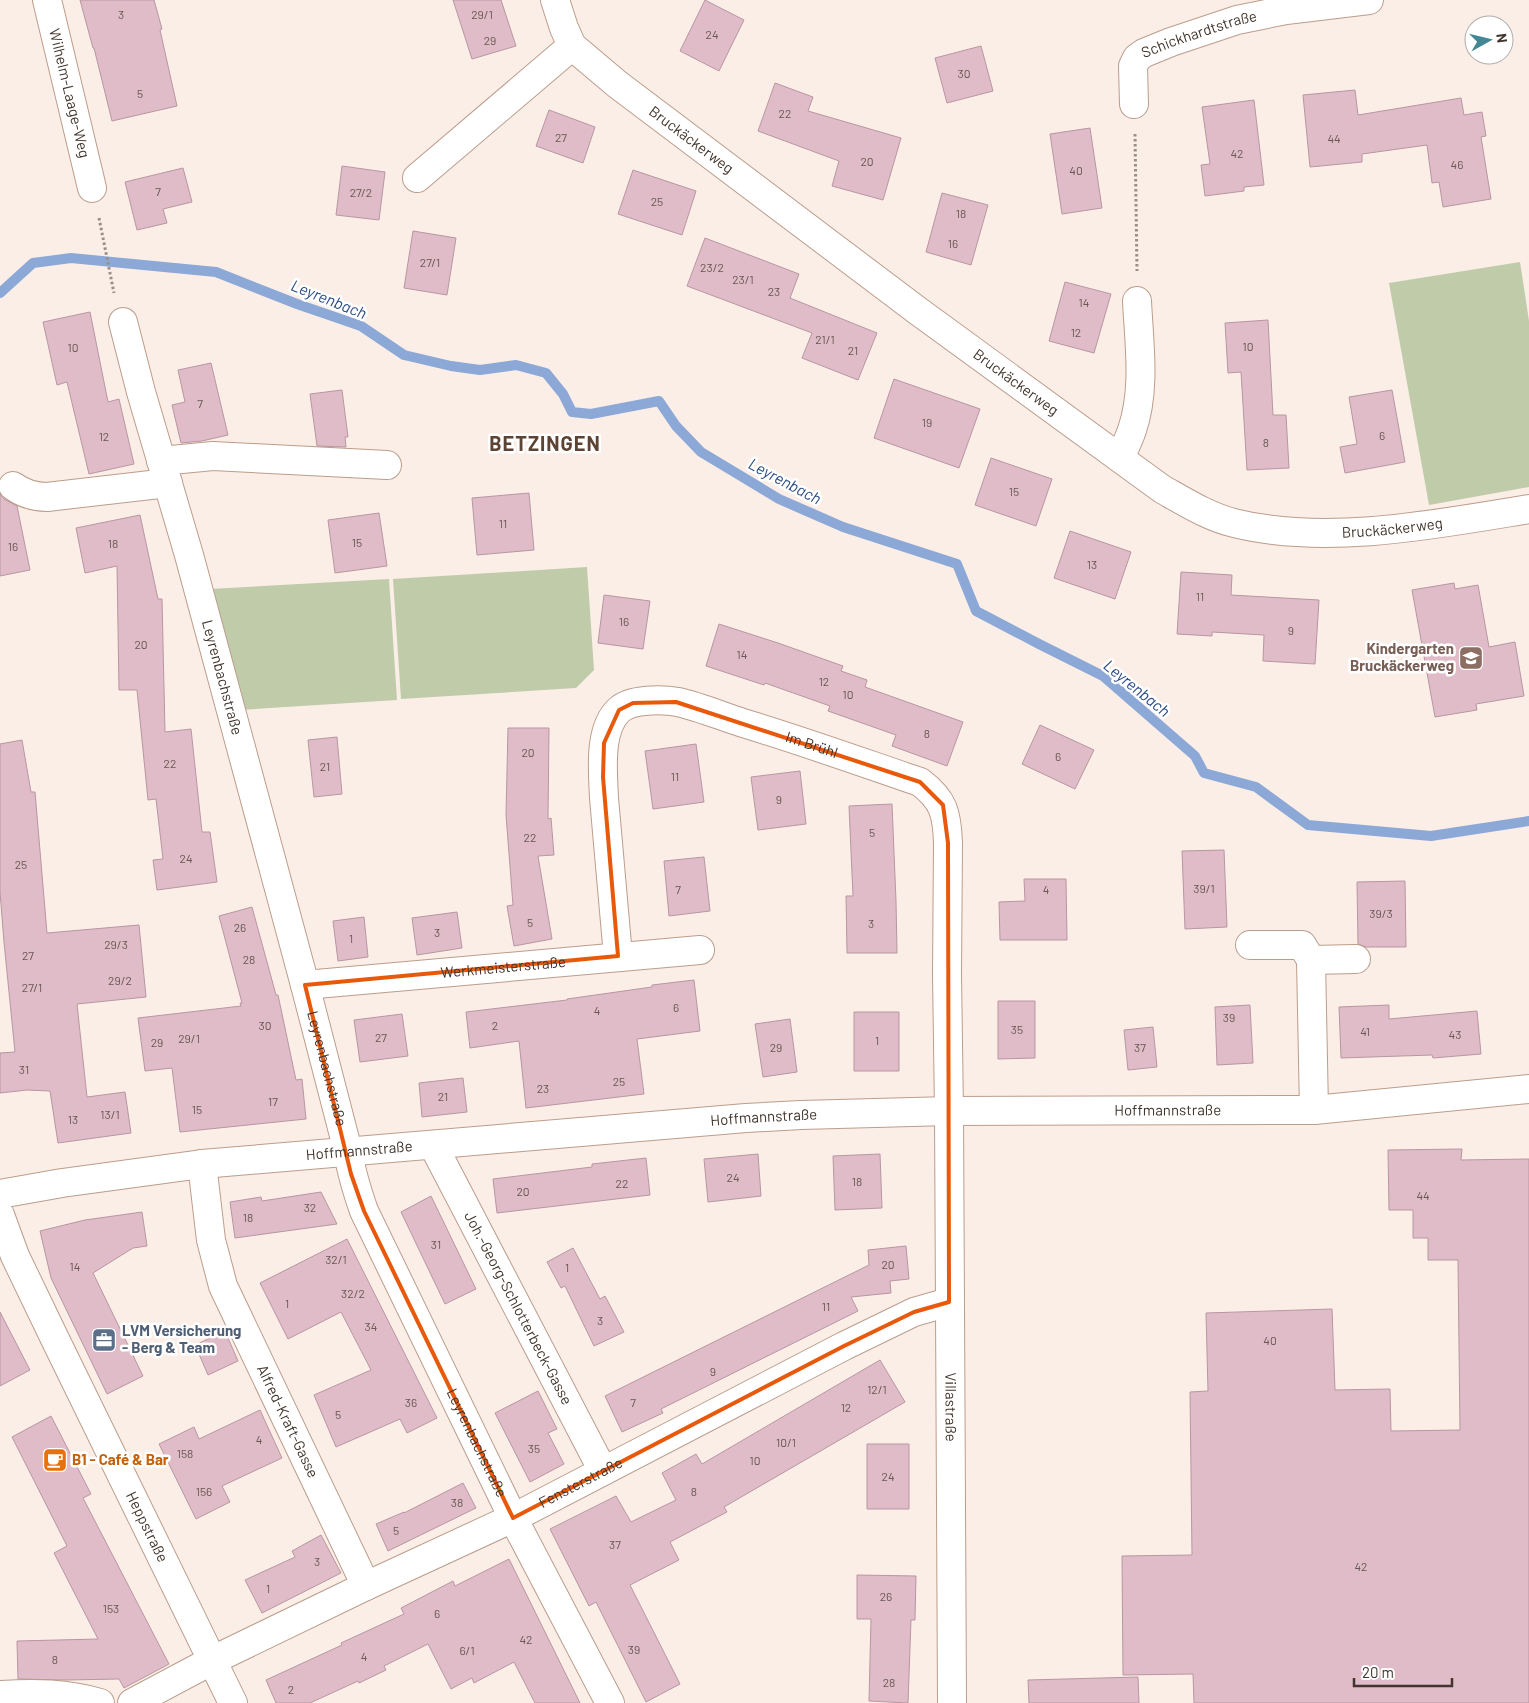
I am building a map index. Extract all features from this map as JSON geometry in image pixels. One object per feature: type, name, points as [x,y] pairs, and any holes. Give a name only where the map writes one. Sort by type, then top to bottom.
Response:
[{"type":"street","name":"Wilhelm-Laage-Weg","points":[[47,0],[92,188]]},
{"type":"street","name":"Bruckäckerweg","points":[[555,0],[572,46],[617,84],[918,311],[1162,489],[1196,508],[1233,523],[1276,530],[1313,532],[1368,531],[1455,521],[1529,509]]},
{"type":"street","name":"Schickhardtstraße","points":[[1134,104],[1133,66],[1137,58],[1144,54],[1207,30],[1253,16],[1369,0]]},
{"type":"street","points":[[417,178],[572,46]]},
{"type":"street","points":[[1120,458],[1133,429],[1139,401],[1141,365],[1137,301]]},
{"type":"street","name":"Leyrenbachstraße","points":[[122,322],[189,555],[305,985],[348,1151],[351,1174],[364,1211],[513,1518],[610,1703]]},
{"type":"street","points":[[13,486],[30,495],[47,497],[165,472],[214,456],[387,465]]},
{"type":"street","name":"Im Brühl","points":[[618,956],[603,770],[604,743],[609,724],[619,710],[633,703],[654,700],[676,702],[920,782],[932,791],[943,805],[948,823],[947,974],[949,1111]]},
{"type":"street","points":[[1250,945],[1302,944],[1311,960],[1314,1110]]},
{"type":"street","name":"Werkmeisterstraße","points":[[305,985],[700,950]]},
{"type":"street","points":[[1311,960],[1356,959]]},
{"type":"street","name":"Hoffmannstraße","points":[[0,1194],[62,1183],[202,1164],[801,1115],[949,1111],[1314,1110],[1529,1089]]},
{"type":"street","name":"Villastraße","points":[[949,1111],[952,1703]]},
{"type":"street","name":"Joh.-Georg-Schlotterbeck-Gasse","points":[[433,1145],[603,1471]]},
{"type":"street","name":"Alfred-Kraft-Gasse","points":[[202,1164],[211,1240],[224,1286],[366,1586]]},
{"type":"street","name":"Heppstraße","points":[[0,1215],[24,1274],[233,1703]]},
{"type":"street","name":"Fensterstraße","points":[[132,1703],[211,1661],[513,1518],[844,1346],[914,1312],[949,1302]]},
{"type":"street","points":[[0,1703],[0,1696],[38,1693],[79,1697],[100,1703]]},
{"type":"path","points":[[1134,104],[1137,301]]},
{"type":"path","points":[[103,240],[111,280]]},
{"type":"highlighted area","points":[[676,702],[920,782],[943,805],[948,843],[949,1302],[914,1312],[844,1346],[513,1518],[364,1211],[351,1174],[305,985],[618,956],[603,777],[604,743],[619,710],[633,703]]},
{"type":"green space","points":[[1520,262],[1529,321],[1529,487],[1429,505],[1389,283]]},
{"type":"green space","points":[[587,567],[594,670],[576,688],[401,699],[393,579]]},
{"type":"green space","points":[[389,579],[397,700],[240,710],[210,589]]},
{"type":"building","points":[[80,0],[154,0],[162,29],[160,30],[177,106],[112,121]]},
{"type":"building","points":[[453,0],[501,0],[516,46],[472,59]]},
{"type":"building","points":[[705,0],[744,20],[719,71],[680,51]]},
{"type":"building","points":[[981,46],[993,91],[947,103],[935,58]]},
{"type":"building","points":[[775,83],[813,97],[808,111],[901,138],[883,200],[832,186],[839,161],[758,131]]},
{"type":"building","points":[[1355,90],[1358,115],[1461,98],[1464,115],[1482,112],[1486,136],[1481,137],[1491,199],[1443,207],[1439,182],[1432,183],[1427,145],[1362,154],[1362,162],[1310,167],[1303,95]]},
{"type":"building","points":[[1254,100],[1264,185],[1244,187],[1244,191],[1205,196],[1201,165],[1210,164],[1202,107]]},
{"type":"building","points":[[549,110],[595,127],[583,163],[536,146]]},
{"type":"building","points":[[1090,128],[1102,208],[1062,214],[1050,134]]},
{"type":"building","points":[[342,166],[385,172],[379,220],[336,215]]},
{"type":"building","points":[[183,168],[192,202],[163,209],[167,223],[137,230],[125,182]]},
{"type":"building","points":[[633,170],[696,191],[682,235],[618,214]]},
{"type":"building","points":[[942,193],[988,205],[971,265],[926,252]]},
{"type":"building","points":[[413,231],[456,238],[447,295],[404,288]]},
{"type":"building","points":[[705,238],[799,274],[790,298],[877,333],[858,380],[802,358],[812,333],[687,286]]},
{"type":"building","points":[[1065,282],[1111,294],[1094,353],[1049,341]]},
{"type":"building","points":[[90,312],[108,402],[119,399],[134,464],[89,474],[67,382],[57,385],[43,322]]},
{"type":"building","points":[[1268,320],[1273,415],[1286,415],[1289,468],[1247,470],[1241,372],[1228,373],[1225,323]]},
{"type":"building","points":[[211,363],[228,435],[202,441],[181,443],[172,405],[185,402],[178,370]]},
{"type":"building","points":[[894,379],[980,409],[959,468],[874,438]]},
{"type":"building","points":[[342,390],[348,437],[345,437],[346,447],[317,446],[310,394]]},
{"type":"building","points":[[1392,390],[1405,462],[1345,473],[1340,447],[1357,444],[1349,397]]},
{"type":"building","points":[[991,458],[1052,479],[1036,526],[975,505]]},
{"type":"building","points":[[529,493],[534,550],[477,555],[472,498]]},
{"type":"building","points":[[0,494],[4,499],[17,506],[30,570],[0,576]]},
{"type":"building","points":[[379,513],[387,566],[335,573],[328,520]]},
{"type":"building","points":[[140,515],[158,599],[162,599],[165,732],[191,729],[202,832],[210,832],[217,882],[157,890],[153,860],[163,859],[156,799],[148,800],[137,690],[119,690],[117,566],[85,573],[76,528]]},
{"type":"building","points":[[1070,531],[1131,552],[1115,599],[1054,578]]},
{"type":"building","points":[[1181,572],[1232,575],[1231,595],[1319,600],[1315,664],[1263,661],[1264,635],[1212,632],[1212,636],[1177,634]]},
{"type":"building","name":"Kindergarten Bruckäckerweg","points":[[1454,583],[1455,589],[1478,585],[1489,647],[1515,642],[1524,696],[1476,704],[1477,710],[1435,717],[1412,590]]},
{"type":"building","points":[[604,595],[650,601],[643,649],[598,643]]},
{"type":"building","points":[[719,624],[843,666],[841,671],[867,680],[865,687],[963,722],[947,766],[892,746],[896,735],[828,711],[830,706],[765,683],[764,685],[706,666]]},
{"type":"building","points":[[1040,725],[1094,750],[1075,789],[1022,764]]},
{"type":"building","points":[[508,728],[549,728],[548,819],[551,818],[554,855],[538,856],[552,939],[514,946],[507,906],[513,905],[506,815]]},
{"type":"building","points":[[337,737],[342,794],[314,797],[308,740]]},
{"type":"building","points":[[22,740],[31,792],[35,792],[47,933],[139,925],[146,997],[77,1004],[87,1097],[125,1092],[131,1133],[58,1143],[50,1091],[27,1090],[0,1093],[0,1053],[15,1052],[0,892],[0,744]]},
{"type":"building","points":[[696,744],[704,802],[653,809],[645,751]]},
{"type":"building","points":[[800,771],[806,824],[758,830],[751,777]]},
{"type":"building","points":[[892,804],[897,953],[847,953],[846,896],[853,896],[849,806]]},
{"type":"building","points":[[1224,850],[1227,927],[1185,929],[1182,851]]},
{"type":"building","points":[[704,857],[710,911],[669,916],[664,861]]},
{"type":"building","points":[[1024,879],[1066,879],[1067,940],[1000,940],[999,902],[1025,901]]},
{"type":"building","points":[[1405,881],[1406,947],[1366,947],[1358,944],[1357,882]]},
{"type":"building","points":[[252,907],[276,995],[278,995],[296,1080],[302,1079],[306,1119],[180,1132],[172,1068],[145,1071],[138,1018],[241,1006],[240,1003],[242,1003],[219,916]]},
{"type":"building","points":[[457,912],[462,948],[417,955],[412,918]]},
{"type":"building","points":[[364,917],[368,957],[338,961],[333,921]]},
{"type":"building","points":[[694,980],[700,1031],[637,1039],[644,1094],[526,1108],[519,1041],[470,1048],[466,1012],[567,1000],[652,987],[652,985]]},
{"type":"building","points":[[998,1001],[1035,1001],[1035,1058],[998,1059]]},
{"type":"building","points":[[1250,1005],[1253,1063],[1217,1065],[1215,1007]]},
{"type":"building","points":[[1389,1005],[1389,1019],[1477,1011],[1481,1054],[1433,1058],[1432,1055],[1341,1058],[1339,1007]]},
{"type":"building","points":[[854,1012],[899,1012],[899,1071],[854,1071]]},
{"type":"building","points":[[402,1014],[408,1056],[360,1062],[354,1020]]},
{"type":"building","points":[[790,1019],[797,1072],[763,1077],[755,1024]]},
{"type":"building","points":[[1153,1027],[1157,1067],[1128,1070],[1124,1030]]},
{"type":"building","points":[[463,1078],[467,1112],[422,1117],[419,1083]]},
{"type":"building","points":[[1462,1149],[1461,1160],[1529,1159],[1529,1703],[1194,1703],[1193,1674],[1123,1675],[1122,1556],[1192,1555],[1190,1392],[1208,1391],[1206,1313],[1332,1309],[1335,1390],[1390,1389],[1391,1431],[1460,1430],[1458,1260],[1428,1260],[1428,1238],[1413,1238],[1413,1210],[1389,1210],[1388,1150]]},
{"type":"building","points":[[758,1154],[761,1196],[708,1202],[704,1159]]},
{"type":"building","points":[[880,1154],[882,1208],[835,1210],[833,1156]]},
{"type":"building","points":[[646,1158],[650,1195],[497,1213],[493,1179],[592,1167],[592,1164]]},
{"type":"building","points":[[321,1192],[337,1224],[235,1238],[230,1202],[261,1197],[262,1201]]},
{"type":"building","points":[[431,1196],[476,1289],[445,1304],[401,1212]]},
{"type":"building","points":[[142,1212],[147,1246],[133,1248],[93,1273],[143,1376],[107,1394],[51,1278],[40,1231],[85,1220]]},
{"type":"building","points":[[347,1239],[437,1418],[407,1433],[400,1419],[336,1447],[314,1395],[371,1370],[341,1312],[288,1339],[260,1283]]},
{"type":"building","points":[[906,1246],[909,1279],[890,1281],[891,1293],[851,1297],[858,1311],[661,1409],[663,1413],[622,1432],[605,1396],[869,1265],[868,1250]]},
{"type":"building","points":[[573,1248],[600,1299],[605,1296],[624,1332],[594,1346],[565,1286],[561,1288],[547,1262]]},
{"type":"building","points":[[0,1312],[30,1370],[0,1386]]},
{"type":"building","points":[[225,1331],[238,1361],[208,1375],[195,1345]]},
{"type":"building","points":[[880,1360],[905,1402],[724,1507],[727,1512],[670,1542],[679,1560],[630,1585],[680,1684],[646,1702],[596,1602],[589,1606],[550,1529],[616,1496],[631,1522],[676,1500],[662,1473],[696,1454],[702,1464]]},
{"type":"building","points":[[538,1391],[557,1429],[548,1433],[564,1464],[530,1482],[495,1413]]},
{"type":"building","points":[[260,1410],[282,1458],[222,1486],[230,1502],[196,1519],[159,1444],[194,1427],[199,1439]]},
{"type":"building","points":[[51,1416],[91,1494],[83,1498],[169,1664],[124,1688],[119,1679],[18,1679],[17,1641],[98,1639],[54,1553],[67,1546],[12,1437]]},
{"type":"building","points":[[867,1444],[909,1444],[909,1509],[867,1509]]},
{"type":"building","points":[[463,1483],[476,1508],[388,1551],[376,1524],[404,1513]]},
{"type":"building","points":[[321,1535],[341,1573],[262,1613],[245,1580],[295,1557],[292,1551]]},
{"type":"building","points":[[509,1559],[580,1703],[535,1703],[514,1662],[474,1683],[472,1678],[451,1689],[428,1644],[384,1666],[386,1670],[310,1703],[276,1703],[266,1680],[404,1614],[401,1608],[453,1581],[455,1586]]},
{"type":"building","points":[[857,1575],[916,1576],[915,1620],[911,1620],[908,1703],[869,1701],[871,1619],[857,1619]]},
{"type":"building","points":[[1138,1677],[1139,1703],[1029,1703],[1028,1680]]},
{"type":"waterway","name":"Leyrenbach","points":[[0,293],[33,263],[71,258],[216,272],[297,304],[361,326],[404,355],[451,366],[480,370],[516,365],[546,373],[563,394],[572,412],[591,414],[659,401],[676,426],[701,452],[779,499],[843,527],[957,564],[976,611],[1103,676],[1195,756],[1204,773],[1256,787],[1308,825],[1431,836],[1529,821]]},
{"type":"place","name":"Kindergarten Bruckäckerweg","points":[[1471,658]]},
{"type":"place","name":"LVM Versicherung - Berg & Team","points":[[104,1340]]},
{"type":"place","name":"B1 - Café & Bar","points":[[55,1460]]},
{"type":"district","name":"BETZINGEN","points":[[545,444]]}]
